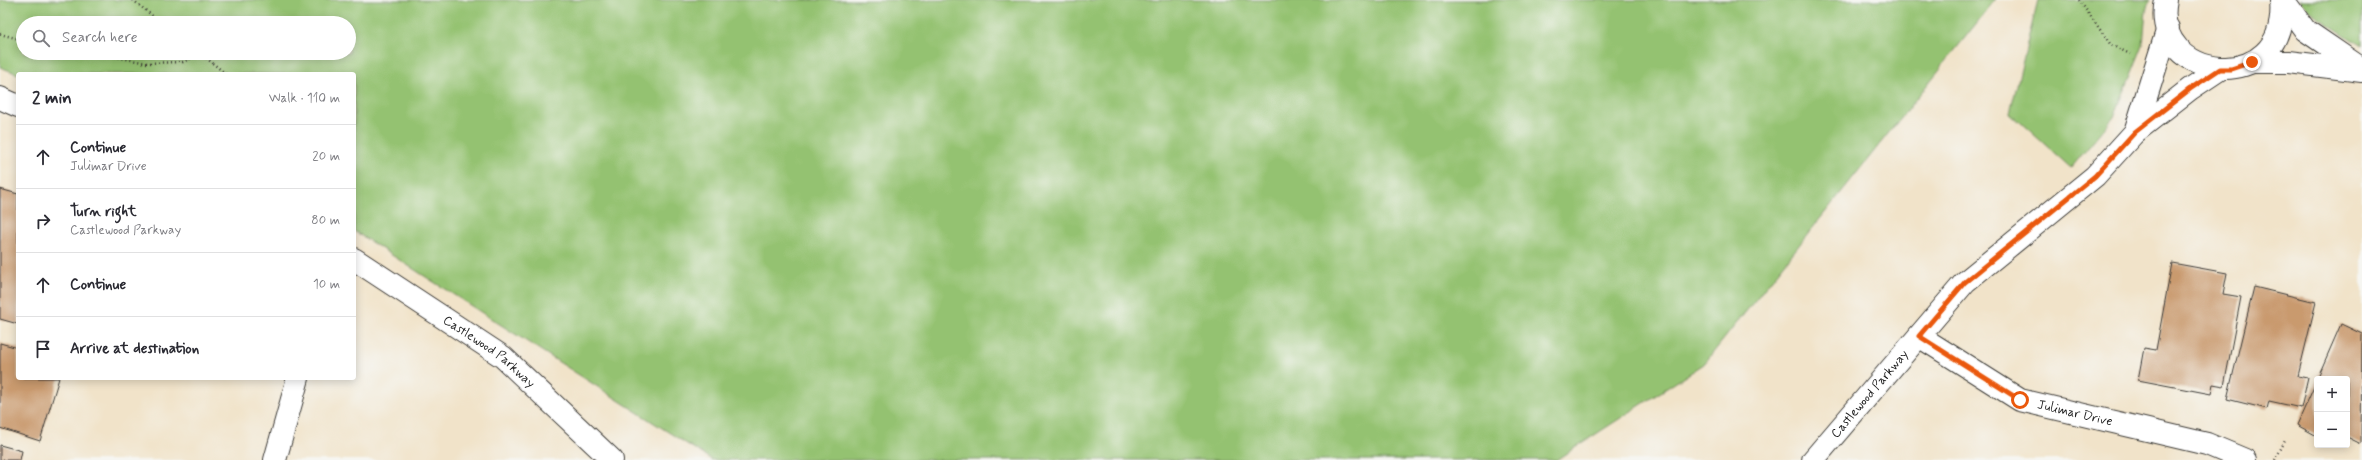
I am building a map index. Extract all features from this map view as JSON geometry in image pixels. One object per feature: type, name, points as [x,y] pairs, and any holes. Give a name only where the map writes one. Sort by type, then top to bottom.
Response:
[{"type":"street","points":[[2166,0],[2165,8],[2168,28],[2176,44],[2188,57],[2202,65],[2220,69],[2231,69],[2252,62],[2264,53],[2274,41],[2280,28],[2282,0]]},
{"type":"street","points":[[2282,0],[2305,30],[2362,70]]},
{"type":"street","name":"Castlewood Parkway","points":[[2135,132],[2168,28]]},
{"type":"street","points":[[2252,62],[2289,62],[2362,70]]},
{"type":"street","name":"Castlewood Parkway","points":[[1814,460],[1965,282],[2095,176],[2135,132],[2190,89],[2220,69]]},
{"type":"street","points":[[0,98],[16,105]]},
{"type":"street","name":"Castlewood Parkway","points":[[356,260],[503,357],[612,460]]},
{"type":"street","name":"Julimar Drive","points":[[1919,336],[2020,400],[2207,444],[2245,460]]},
{"type":"street","points":[[275,460],[297,380]]},
{"type":"path","points":[[133,0],[153,16]]},
{"type":"path","points":[[2079,0],[2111,45],[2136,57]]},
{"type":"path","points":[[0,34],[16,38]]},
{"type":"path","points":[[131,60],[147,63],[183,62],[187,60]]},
{"type":"path","points":[[208,60],[223,72]]},
{"type":"path","points":[[2275,460],[2286,439]]},
{"type":"green space","points":[[0,0],[1995,0],[1704,364],[1556,460],[712,460],[356,232],[356,72],[16,72],[16,73],[0,67]]},
{"type":"green space","points":[[2038,0],[2151,0],[2146,10],[2143,45],[2114,117],[2071,168],[2010,113]]},
{"type":"green space","points":[[2299,0],[2362,0],[2362,46],[2320,19]]},
{"type":"building","points":[[0,189],[16,193],[16,323],[0,319]]},
{"type":"building","points":[[2172,263],[2227,273],[2223,294],[2241,297],[2224,386],[2213,384],[2211,394],[2138,380],[2144,348],[2156,350]]},
{"type":"building","points":[[2254,287],[2316,302],[2298,376],[2308,378],[2301,408],[2269,401],[2267,409],[2227,399]]},
{"type":"building","points":[[2341,324],[2362,334],[2361,444],[2350,438],[2350,376],[2318,376]]},
{"type":"building","points":[[0,343],[16,347],[16,380],[58,380],[40,441],[0,428]]},
{"type":"building","points":[[2314,387],[2314,434],[2297,425]]},
{"type":"building","points":[[0,445],[22,451],[20,460],[0,460]]},
{"type":"route","points":[[2020,400],[1919,336],[1965,282],[2095,176],[2135,132],[2190,89],[2220,69],[2231,69],[2252,62]]}]
